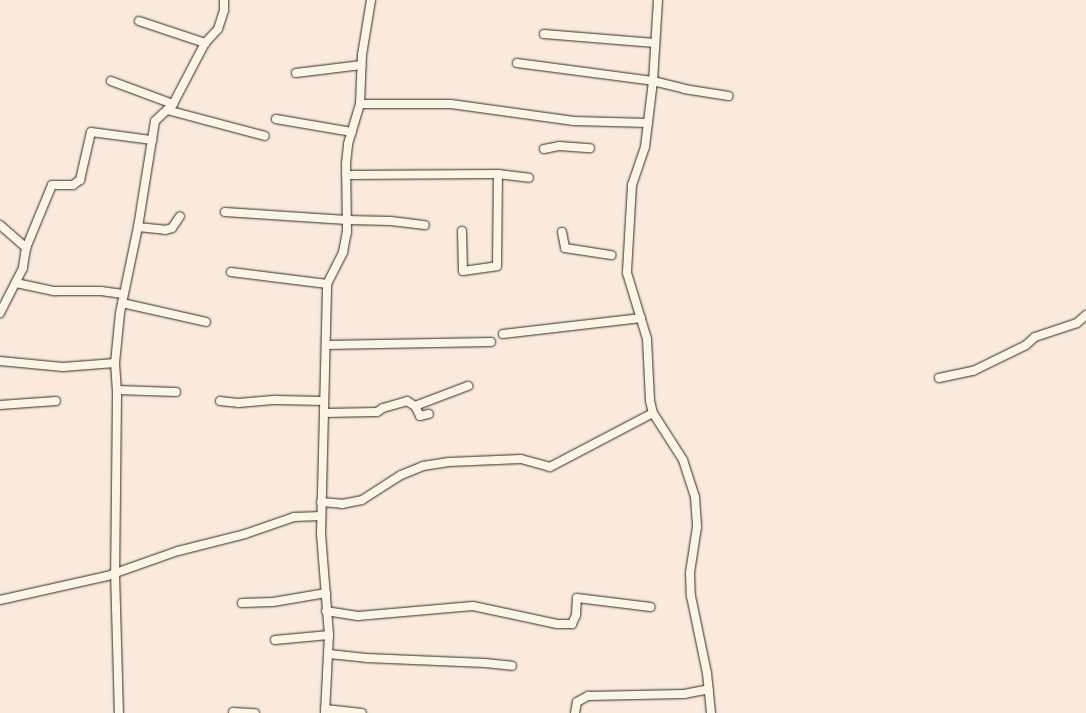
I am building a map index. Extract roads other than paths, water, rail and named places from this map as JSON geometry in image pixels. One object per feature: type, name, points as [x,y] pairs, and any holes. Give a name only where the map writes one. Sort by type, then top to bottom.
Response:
[{"type":"street","points":[[119,713],[116,572],[117,390],[115,362],[122,304],[138,227],[155,121],[173,104],[206,43],[218,28],[224,10],[224,0]]},
{"type":"street","points":[[362,713],[325,711],[329,635],[321,553],[321,502],[327,284],[343,252],[347,220],[346,175],[348,144],[360,104],[362,64],[371,0]]},
{"type":"street","points":[[658,0],[653,81],[645,147],[632,185],[627,273],[647,340],[650,401],[653,413],[683,460],[695,496],[697,527],[690,572],[692,596],[709,689],[711,713]]},
{"type":"street","points":[[139,21],[206,43]]},
{"type":"street","points":[[544,34],[655,43]]},
{"type":"street","points":[[517,63],[653,81],[684,89],[728,96]]},
{"type":"street","points":[[296,73],[362,64]]},
{"type":"street","points":[[111,81],[173,104]]},
{"type":"street","points":[[360,104],[451,104],[574,121],[648,123]]},
{"type":"street","points":[[167,110],[265,136]]},
{"type":"street","points":[[276,119],[352,132]]},
{"type":"street","points":[[0,313],[2,303],[16,283],[26,258],[26,248],[52,185],[73,185],[80,180],[91,132],[152,140]]},
{"type":"street","points":[[544,149],[559,146],[590,148]]},
{"type":"street","points":[[346,175],[498,174],[529,178]]},
{"type":"street","points":[[462,231],[462,271],[497,266],[498,174]]},
{"type":"street","points":[[225,212],[391,221],[425,225]]},
{"type":"street","points":[[138,227],[165,230],[172,228],[180,216]]},
{"type":"street","points":[[0,225],[26,248]]},
{"type":"street","points":[[562,232],[565,248],[611,255]]},
{"type":"street","points":[[232,272],[327,284]]},
{"type":"street","points":[[16,283],[55,291],[100,291],[124,294]]},
{"type":"street","points":[[122,304],[206,322]]},
{"type":"street","points":[[939,378],[973,371],[1026,345],[1035,337],[1078,323],[1086,316]]},
{"type":"street","points":[[503,334],[641,318]]},
{"type":"street","points":[[326,345],[491,342]]},
{"type":"street","points":[[0,361],[63,367],[115,362]]},
{"type":"street","points":[[415,406],[468,386]]},
{"type":"street","points":[[117,390],[176,392]]},
{"type":"street","points":[[220,401],[238,403],[276,400],[324,401]]},
{"type":"street","points":[[0,405],[56,401]]},
{"type":"street","points":[[324,413],[377,412],[383,408],[407,401],[415,406],[420,416],[429,414]]},
{"type":"street","points":[[321,502],[342,504],[362,500],[401,475],[423,466],[449,462],[521,459],[550,467],[565,461],[605,436],[653,413]]},
{"type":"street","points":[[0,600],[107,576],[294,516],[321,516]]},
{"type":"street","points":[[242,603],[273,602],[326,593]]},
{"type":"street","points":[[326,612],[358,616],[473,606],[557,624],[572,624],[576,615],[577,598],[650,607]]},
{"type":"street","points":[[275,640],[329,635]]},
{"type":"street","points":[[329,654],[366,658],[485,662],[512,666]]},
{"type":"street","points":[[575,713],[577,702],[588,696],[684,694],[709,689]]},
{"type":"street","points":[[233,712],[255,713]]}]
